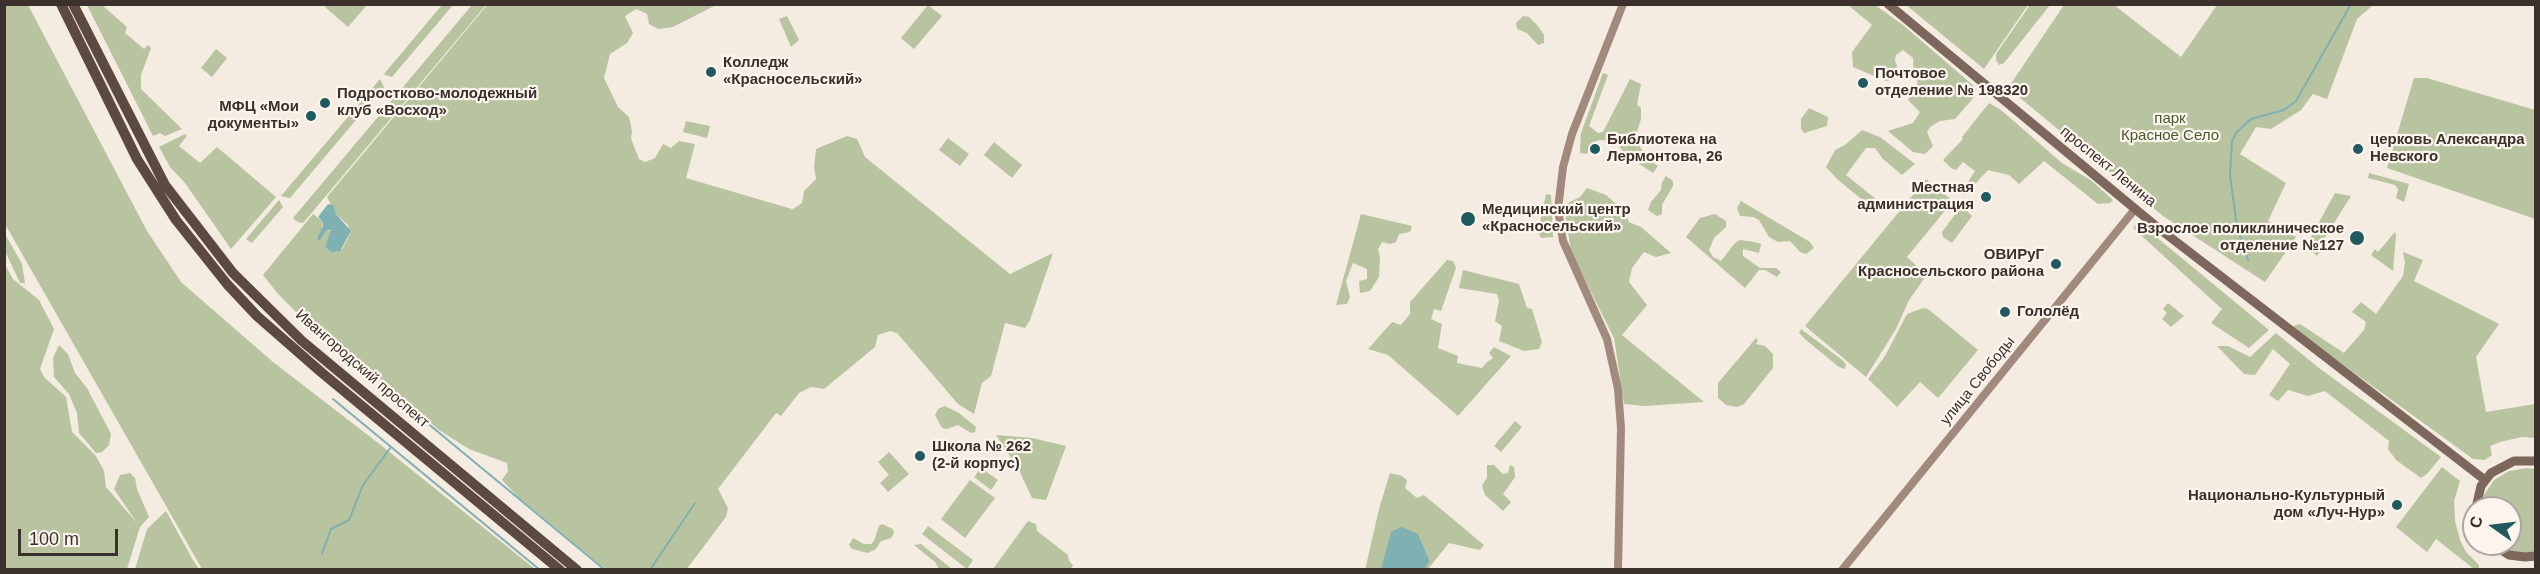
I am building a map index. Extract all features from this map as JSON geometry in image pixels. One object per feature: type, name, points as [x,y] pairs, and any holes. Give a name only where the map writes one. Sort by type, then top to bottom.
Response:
[{"type":"highway","name":"Ивангородский проспект","points":[[61,4],[137,159],[176,220],[227,284],[257,316],[321,372],[560,570]]},
{"type":"highway","name":"Ивангородский проспект","points":[[74,4],[135,130],[165,185],[233,273],[302,341],[577,570]]},
{"type":"main road","points":[[1618,570],[1621,428],[1618,389],[1607,339],[1563,241],[1558,208],[1563,166],[1572,134],[1623,4]]},
{"type":"main road","name":"проспект Ленина","points":[[1888,4],[2135,209],[2485,480]]},
{"type":"main road","name":"улица Свободы","points":[[1842,570],[2135,209]]},
{"type":"main road","points":[[2478,496],[2485,480],[2506,463],[2523,459],[2535,461]]},
{"type":"main road","points":[[2516,556],[2535,557]]},
{"type":"green space","points":[[488,4],[716,5],[673,27],[658,29],[649,24],[647,14],[636,9],[625,16],[633,33],[627,43],[610,54],[604,78],[618,107],[629,117],[631,139],[639,159],[645,162],[655,158],[663,144],[671,148],[679,141],[695,144],[686,178],[792,209],[790,211],[802,203],[804,191],[816,179],[814,166],[816,149],[847,136],[857,139],[865,157],[1010,274],[1053,253],[1030,320],[1025,328],[1005,323],[991,376],[982,383],[974,414],[958,404],[897,333],[890,331],[878,335],[875,347],[824,389],[811,387],[799,393],[781,416],[776,413],[718,489],[728,508],[726,517],[686,570],[609,569],[603,567],[518,497],[502,480],[508,471],[507,463],[469,449],[439,430],[370,370],[354,361],[314,330],[278,294],[263,275],[313,214],[323,222],[320,240],[327,230],[332,231],[325,247],[328,250],[342,249],[350,234],[348,225],[336,214],[327,197]]},
{"type":"green space","points":[[4,5],[28,5],[147,231],[181,282],[273,362],[535,569],[202,569],[5,224]]},
{"type":"green space","points":[[87,5],[102,5],[127,27],[125,33],[144,49],[148,45],[151,48],[141,75],[141,89],[182,129],[165,136],[160,133],[153,136]]},
{"type":"green space","points":[[327,5],[367,5],[348,27],[325,7]]},
{"type":"green space","points":[[442,5],[453,5],[392,77],[385,75],[384,74]]},
{"type":"green space","points":[[472,5],[486,5],[304,222],[296,221],[293,218]]},
{"type":"green space","points":[[928,5],[942,16],[914,49],[901,38]]},
{"type":"green space","points":[[1848,5],[1875,5],[1903,25],[1974,86],[1975,96],[1955,119],[1940,121],[1930,127],[1927,132],[1933,146],[1925,154],[1913,152],[1888,131],[1913,123],[1920,112],[1908,100],[1918,82],[1914,76],[1913,58],[1903,50],[1896,55],[1898,70],[1894,79],[1886,81],[1853,67],[1852,52],[1872,25]]},
{"type":"green space","points":[[1906,5],[2028,5],[1984,69]]},
{"type":"green space","points":[[2030,5],[2050,5],[2004,63],[1999,65],[1996,54]]},
{"type":"green space","name":"парк Красное Село","points":[[2064,5],[2114,5],[2181,57],[2217,5],[2373,5],[2357,19],[2327,99],[2313,94],[2301,110],[2271,129],[2256,127],[2240,154],[2286,183],[2268,221],[2296,237],[2265,282],[2163,216],[2008,88]]},
{"type":"green space","points":[[787,16],[799,40],[791,47],[779,19]]},
{"type":"green space","points":[[1523,16],[1529,17],[1538,26],[1544,35],[1544,43],[1538,45],[1527,33],[1517,29],[1516,23]]},
{"type":"green space","points":[[216,49],[227,58],[212,77],[201,68]]},
{"type":"green space","points":[[1603,73],[1608,75],[1589,126],[1598,133],[1603,132],[1630,79],[1641,84],[1637,105],[1641,108],[1641,119],[1635,138],[1646,157],[1658,166],[1653,173],[1627,156],[1614,141],[1593,142],[1587,154],[1580,153],[1581,133]]},
{"type":"green space","points":[[2414,78],[2427,78],[2535,110],[2535,219],[2387,168]]},
{"type":"green space","points":[[380,79],[384,87],[290,198],[281,196]]},
{"type":"green space","points":[[1989,103],[2001,110],[2062,163],[2092,181],[2113,200],[2110,203],[2098,204],[2044,161],[2019,184],[2009,175],[1988,170],[1963,195],[1961,193],[1975,171],[1963,162],[1956,170],[1943,160],[1963,139],[1962,137]]},
{"type":"green space","points":[[1809,108],[1828,117],[1827,126],[1804,133],[1801,129],[1801,119]]},
{"type":"green space","points":[[686,121],[710,126],[707,138],[683,132]]},
{"type":"green space","points":[[1862,130],[1880,137],[1915,164],[1902,175],[1883,159],[1875,148],[1866,148],[1846,175],[1882,204],[1876,211],[1838,180],[1826,167],[1835,150],[1845,145]]},
{"type":"green space","points":[[185,134],[187,136],[179,146],[200,163],[217,147],[276,197],[231,249],[185,183],[170,167],[159,147]]},
{"type":"green space","points":[[948,138],[969,154],[960,166],[939,150]]},
{"type":"green space","points":[[994,142],[1022,165],[1012,178],[984,155]]},
{"type":"green space","points":[[2369,173],[2409,184],[2404,202],[2396,198],[2398,189],[2395,185],[2368,178]]},
{"type":"green space","points":[[1666,176],[1673,181],[1673,186],[1662,205],[1662,214],[1657,216],[1648,210],[1651,202],[1661,190]]},
{"type":"green space","points":[[1926,179],[1953,201],[1907,257],[1921,270],[1924,279],[1909,300],[1896,329],[1866,377],[1805,326]]},
{"type":"green space","points":[[1587,188],[1606,195],[1624,211],[1629,222],[1641,227],[1671,253],[1656,257],[1644,252],[1632,268],[1629,282],[1647,305],[1622,335],[1704,402],[1644,406],[1624,404],[1614,338],[1571,252],[1565,212],[1568,203],[1580,197]]},
{"type":"green space","points":[[2335,193],[2351,196],[2324,239],[2327,242],[2317,256],[2306,246]]},
{"type":"green space","points":[[1546,194],[1551,195],[1553,237],[1541,238],[1538,231]]},
{"type":"green space","points":[[279,200],[283,207],[252,243],[246,239]]},
{"type":"green space","points":[[1741,201],[1810,242],[1814,248],[1806,254],[1800,252],[1790,241],[1778,242],[1769,237],[1759,220],[1740,216],[1737,208]]},
{"type":"green space","points":[[1960,208],[1964,208],[1972,216],[1952,243],[1943,237],[1942,232]]},
{"type":"green space","points":[[1361,214],[1412,226],[1410,232],[1399,234],[1396,242],[1390,244],[1382,242],[1378,249],[1379,277],[1370,291],[1360,293],[1359,281],[1367,279],[1367,269],[1353,263],[1346,281],[1350,297],[1347,304],[1336,305]]},
{"type":"green space","points":[[1715,214],[1726,221],[1726,227],[1714,238],[1709,250],[1713,257],[1721,261],[1740,240],[1761,244],[1759,253],[1743,249],[1743,256],[1760,268],[1776,268],[1781,272],[1777,277],[1765,270],[1759,270],[1745,288],[1686,237],[1700,218]]},
{"type":"green space","points":[[2138,222],[2269,330],[2249,348],[2211,323],[2222,309],[2133,228]]},
{"type":"green space","points":[[2395,232],[2393,271],[2371,255],[2375,249],[2378,252]]},
{"type":"green space","points":[[5,234],[22,264],[25,283],[20,283],[5,251]]},
{"type":"green space","points":[[2403,252],[2423,260],[2414,281],[2499,324],[2476,357],[2486,412],[2535,404],[2535,438],[2522,437],[2500,442],[2490,446],[2492,455],[2485,460],[2473,459],[2291,327],[2300,324],[2344,353],[2364,330],[2366,322],[2352,312],[2361,302],[2376,314],[2403,276],[2405,263]]},
{"type":"green space","points":[[1447,260],[1453,261],[1456,268],[1441,311],[1434,309],[1431,319],[1442,324],[1438,348],[1458,356],[1457,363],[1482,368],[1493,358],[1489,353],[1494,347],[1511,356],[1458,416],[1388,355],[1368,349],[1392,322],[1401,325],[1410,314],[1410,302]]},
{"type":"green space","points":[[4,263],[13,279],[39,300],[54,329],[40,369],[44,377],[66,397],[72,432],[96,456],[104,471],[106,487],[137,523],[114,489],[120,475],[130,473],[135,478],[137,489],[149,517],[140,527],[127,569],[5,569]]},
{"type":"green space","points":[[1463,270],[1519,284],[1527,308],[1532,309],[1542,342],[1539,349],[1524,351],[1499,341],[1502,326],[1495,321],[1499,301],[1497,294],[1459,288]]},
{"type":"green space","points":[[2168,303],[2184,316],[2171,327],[2162,319],[2167,313],[2163,309]]},
{"type":"green space","points":[[1923,308],[1928,309],[1978,350],[1938,398],[1920,382],[1897,407],[1868,379],[1885,356],[1907,314]]},
{"type":"green space","points":[[1801,329],[1841,359],[1846,364],[1845,369],[1839,367],[1806,340],[1799,333]]},
{"type":"green space","points":[[2276,333],[2319,368],[2441,457],[2427,474],[2421,478],[2396,460],[2388,449],[2389,441],[2325,391],[2308,396],[2288,390],[2278,401],[2269,395],[2290,364],[2273,349],[2255,375],[2244,374],[2217,346],[2228,346],[2250,357]]},
{"type":"green space","points":[[1756,338],[1758,340],[1756,344],[1765,346],[1773,354],[1773,368],[1744,404],[1737,407],[1726,405],[1718,398],[1718,383]]},
{"type":"green space","points":[[59,345],[68,354],[75,373],[87,388],[111,434],[109,445],[102,452],[96,453],[79,433],[77,413],[69,394],[54,377],[53,358]]},
{"type":"green space","points":[[945,406],[959,413],[976,427],[975,432],[971,433],[958,425],[947,429],[942,428],[935,415],[938,409]]},
{"type":"green space","points":[[1515,421],[1522,427],[1501,452],[1494,446]]},
{"type":"green space","points":[[996,435],[1032,438],[1066,446],[1046,500],[1032,498],[1019,470]]},
{"type":"green space","points":[[889,452],[909,474],[888,492],[880,483],[889,475],[878,462]]},
{"type":"green space","points":[[1487,465],[1494,465],[1503,474],[1508,473],[1510,465],[1514,467],[1515,477],[1503,494],[1511,502],[1503,511],[1485,495],[1482,486],[1487,477]]},
{"type":"green space","points":[[2442,467],[2460,481],[2454,501],[2455,521],[2462,544],[2462,556],[2470,556],[2479,565],[2479,569],[2474,569],[2436,539],[2427,552],[2396,527]]},
{"type":"green space","points":[[981,468],[998,480],[991,490],[974,477]]},
{"type":"green space","points":[[2535,469],[2535,554],[2522,554],[2522,496],[2484,496],[2494,480],[2509,471]]},
{"type":"green space","points":[[1390,473],[1402,476],[1407,480],[1405,488],[1417,498],[1424,495],[1484,545],[1480,550],[1449,543],[1428,569],[1425,569],[1430,561],[1418,534],[1383,563],[1381,569],[1365,570]]},
{"type":"green space","points":[[970,480],[995,498],[965,538],[941,519]]},
{"type":"green space","points":[[166,511],[199,569],[135,569],[147,529]]},
{"type":"green space","points":[[1028,521],[1036,524],[1037,531],[1068,555],[1073,565],[1071,569],[993,569]]},
{"type":"green space","points":[[882,524],[893,529],[894,533],[891,538],[881,541],[876,549],[868,553],[852,549],[849,545],[853,538],[864,544],[871,544]]},
{"type":"green space","points":[[928,526],[973,560],[967,569],[922,534]]},
{"type":"green space","points":[[921,544],[952,569],[939,569],[935,562],[914,545]]},
{"type":"water","points":[[328,204],[333,205],[336,214],[351,231],[340,251],[331,252],[325,247],[331,230],[327,230],[320,240],[317,239],[323,226],[323,222],[318,217]]},
{"type":"water","points":[[1401,527],[1418,534],[1430,561],[1425,569],[1381,569],[1391,532]]},
{"type":"waterway","points":[[2248,260],[2237,227],[2230,175],[2232,141],[2236,133],[2251,119],[2284,110],[2296,101],[2351,4]]},
{"type":"waterway","points":[[333,399],[540,570]]},
{"type":"waterway","points":[[420,417],[605,570]]},
{"type":"waterway","points":[[322,554],[331,529],[349,520],[363,485],[391,447]]},
{"type":"waterway","points":[[650,570],[695,503]]},
{"type":"place","name":"Колледж «Красносельский»","points":[[711,72]]},
{"type":"place","name":"Почтовое отделение № 198320","points":[[1863,83]]},
{"type":"place","name":"Подростково-молодежный клуб «Восход»","points":[[325,103]]},
{"type":"place","name":"МФЦ «Мои документы»","points":[[311,116]]},
{"type":"place","name":"Библиотека на Лермонтова, 26","points":[[1595,149]]},
{"type":"place","name":"церковь Александра Невского","points":[[2358,149]]},
{"type":"place","name":"Местная администрация","points":[[1986,197]]},
{"type":"place","name":"Медицинский центр «Красносельский»","points":[[1468,219]]},
{"type":"place","name":"Взрослое поликлиническое отделение №127","points":[[2357,238]]},
{"type":"place","name":"ОВИРуГ Красносельского района","points":[[2056,264]]},
{"type":"place","name":"Гололёд","points":[[2005,312]]},
{"type":"place","name":"Школа № 262 (2-й корпус)","points":[[920,456]]},
{"type":"place","name":"Национально-Культурный дом «Луч-Нур»","points":[[2397,505]]}]
